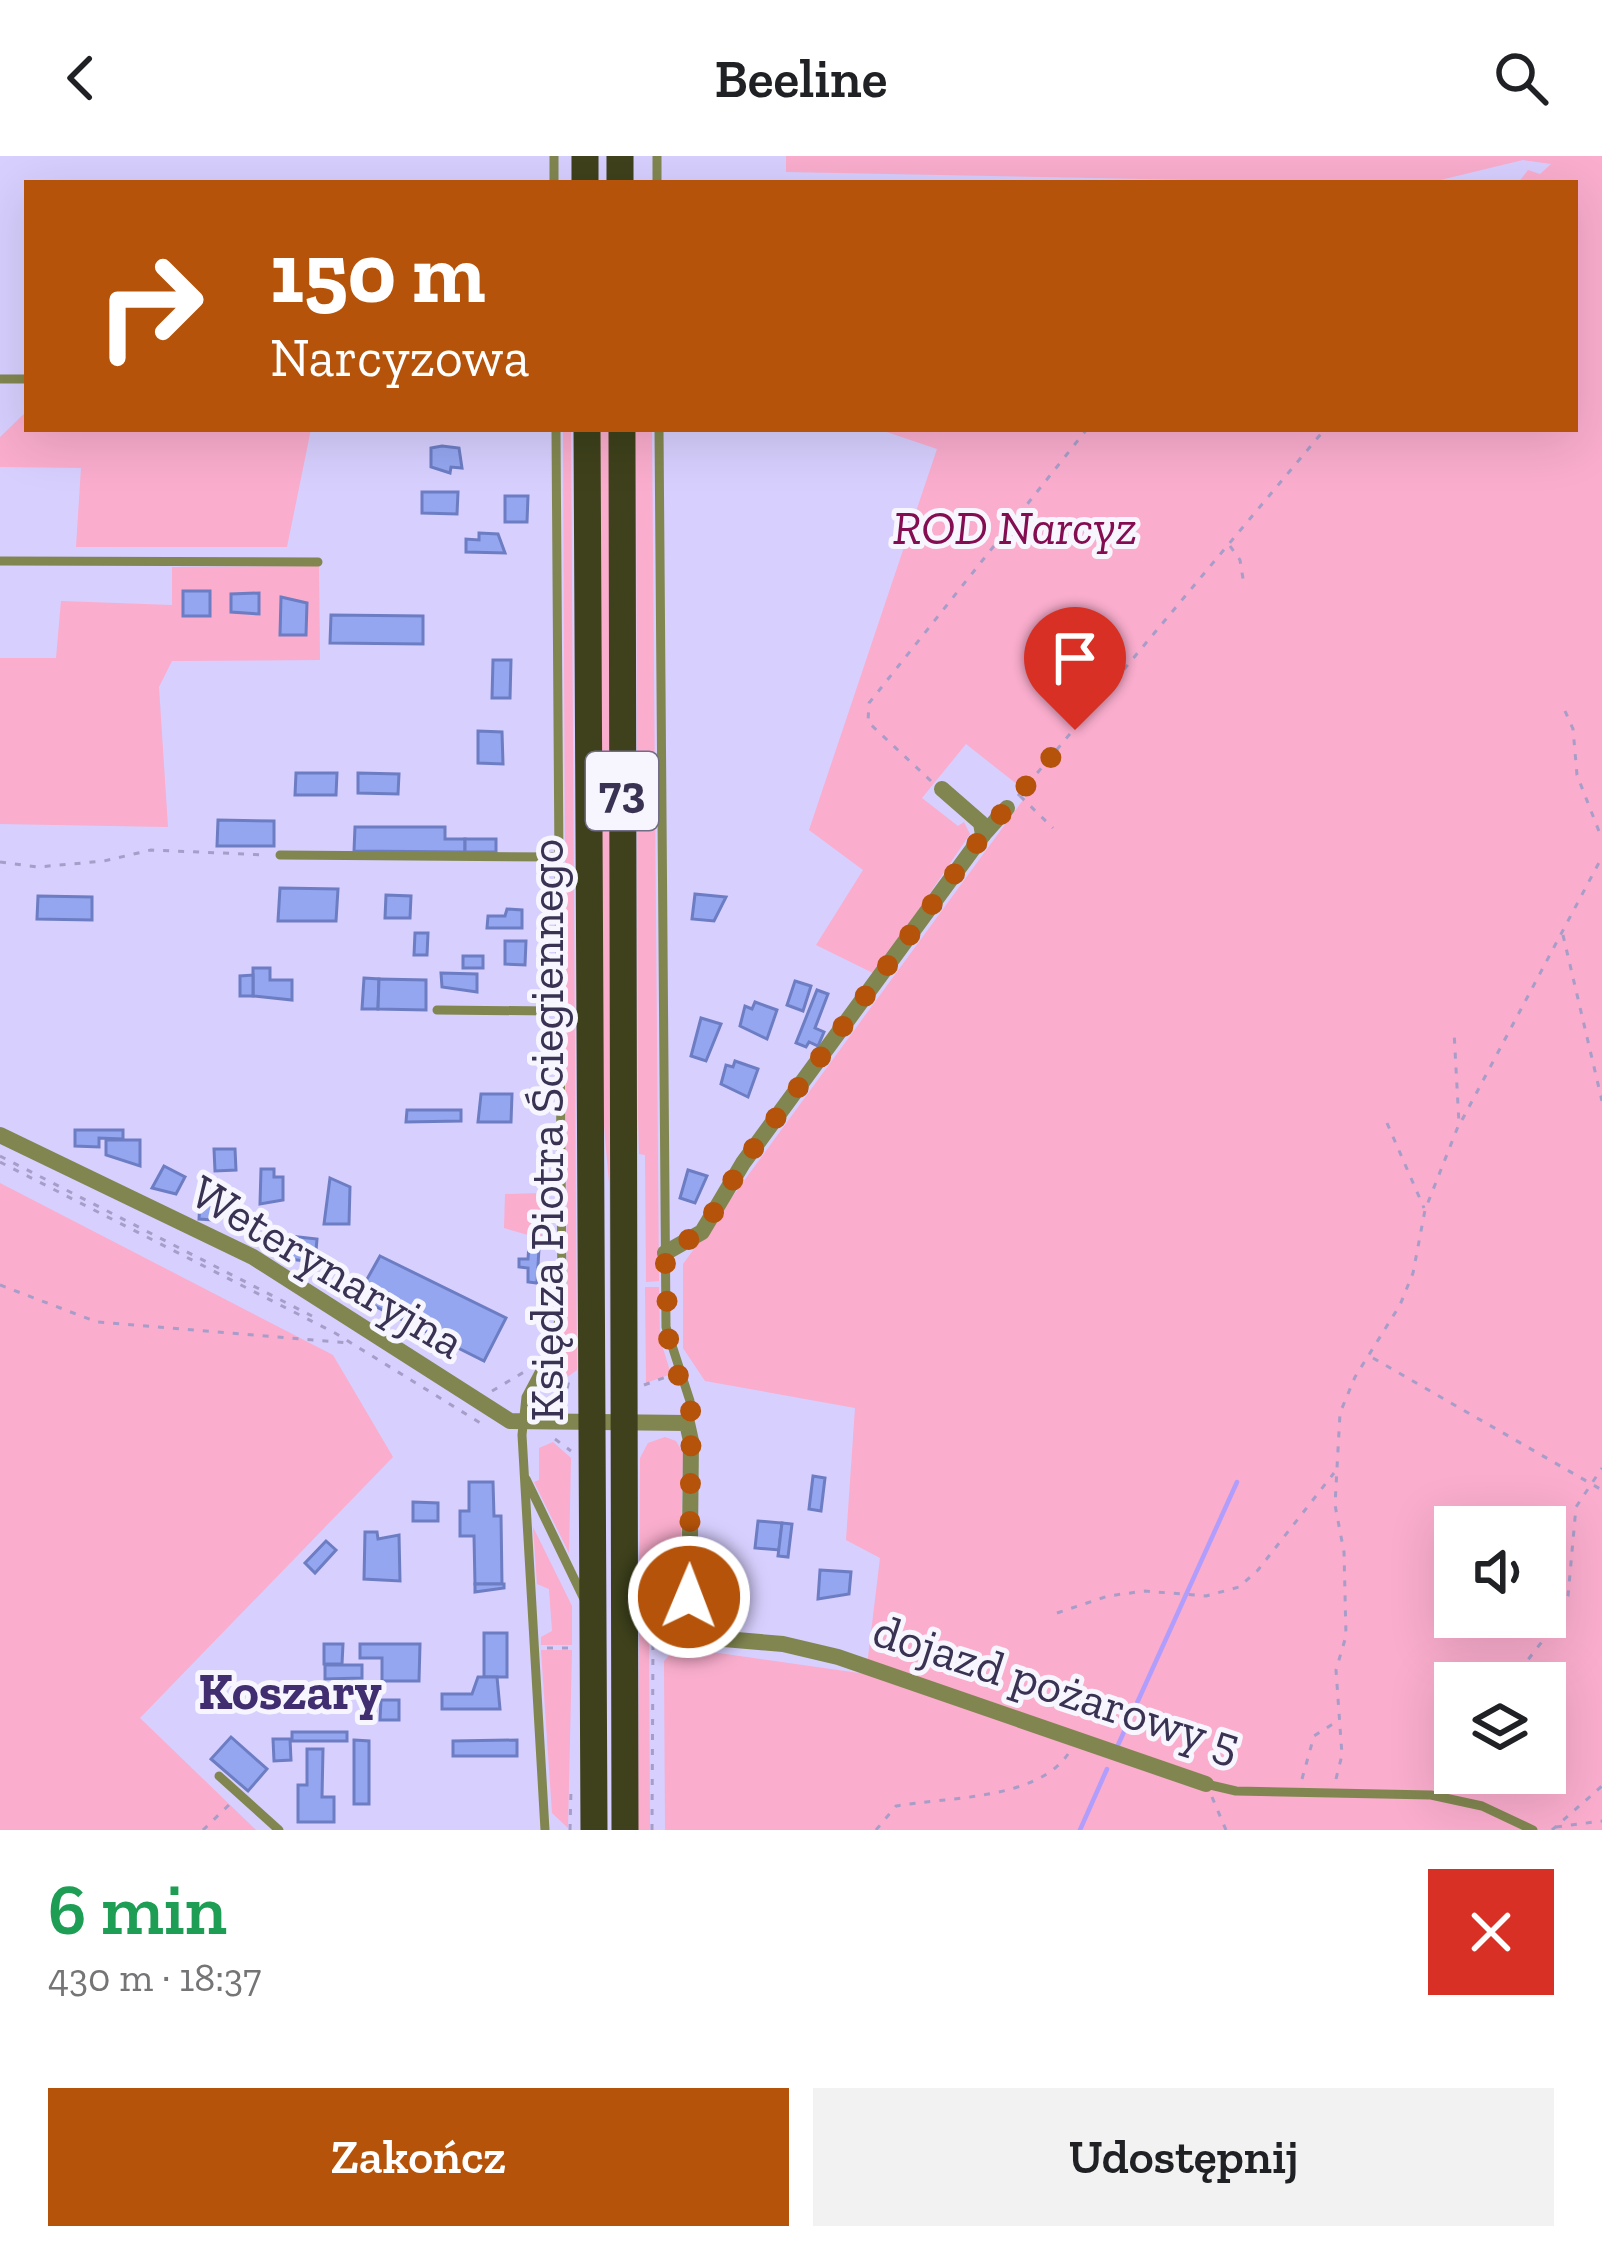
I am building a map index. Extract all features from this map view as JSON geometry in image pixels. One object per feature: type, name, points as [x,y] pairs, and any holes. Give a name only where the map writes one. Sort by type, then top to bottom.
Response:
[{"type":"main road","name":"Księdza Piotra Ściegiennego","points":[[586,432],[594,1426],[584,1625],[594,1830]]},
{"type":"main road","name":"Księdza Piotra Ściegiennego","points":[[622,432],[625,1830]]},
{"type":"street","points":[[938,786],[981,823],[983,835]]},
{"type":"street","points":[[665,1253],[702,1232],[743,1163],[983,835],[1013,802]]},
{"type":"street","name":"Weterynaryjna","points":[[0,1135],[253,1257],[489,1408],[526,1425],[686,1423]]},
{"type":"street","points":[[686,1423],[691,1441],[689,1636]]},
{"type":"street","name":"dojazd pożarowy 5","points":[[689,1636],[783,1644],[838,1657],[1206,1784]]},
{"type":"lane","points":[[0,379],[24,379]]},
{"type":"lane","points":[[545,1830],[524,1474],[526,1397],[562,1318],[556,432]]},
{"type":"lane","points":[[659,432],[666,1327],[690,1401],[686,1423]]},
{"type":"lane","points":[[0,560],[318,562]]},
{"type":"lane","points":[[280,855],[559,856]]},
{"type":"lane","points":[[436,1010],[551,1011]]},
{"type":"lane","points":[[524,1474],[584,1625]]},
{"type":"lane","points":[[220,1776],[279,1830]]},
{"type":"lane","name":"dojazd pożarowy 5","points":[[1206,1784],[1236,1791],[1461,1799],[1533,1830]]},
{"type":"path","points":[[938,786],[868,722],[869,703],[1085,432]]},
{"type":"path","points":[[1052,828],[1013,802],[1323,432]]},
{"type":"path","points":[[1229,545],[1240,560],[1244,585]]},
{"type":"path","points":[[1565,711],[1573,729],[1577,775],[1602,839]]},
{"type":"path","points":[[0,862],[38,867],[104,861],[152,850],[280,855]]},
{"type":"path","points":[[1334,1793],[1342,1755],[1336,1670],[1346,1636],[1345,1552],[1334,1472],[1340,1413],[1413,1273],[1425,1210],[1460,1124],[1602,856]]},
{"type":"path","points":[[1562,934],[1602,1101]]},
{"type":"path","points":[[1454,1031],[1460,1124]]},
{"type":"path","points":[[1387,1123],[1425,1210]]},
{"type":"path","points":[[0,1159],[351,1342],[481,1426],[485,1417]]},
{"type":"path","points":[[0,1159],[331,1325],[475,1418]]},
{"type":"path","points":[[0,1286],[97,1322],[351,1342]]},
{"type":"path","points":[[1371,1357],[1479,1415],[1602,1490]]},
{"type":"path","points":[[492,1398],[518,1373],[526,1373]]},
{"type":"path","points":[[643,1378],[643,1394]]},
{"type":"path","points":[[643,1385],[672,1379]]},
{"type":"path","points":[[543,1381],[557,1394],[564,1391]]},
{"type":"path","points":[[560,1410],[565,1381]]},
{"type":"path","points":[[548,1439],[563,1441],[574,1459]]},
{"type":"path","points":[[1526,1662],[1558,1621],[1568,1596],[1576,1507],[1602,1468]]},
{"type":"path","points":[[1058,1612],[1108,1596],[1145,1591],[1206,1595],[1239,1588],[1334,1472]]},
{"type":"path","points":[[575,1659],[584,1625]]},
{"type":"path","points":[[652,1830],[653,1643],[662,1636],[689,1636]]},
{"type":"path","points":[[541,1648],[575,1648]]},
{"type":"path","points":[[1299,1792],[1314,1736],[1339,1720]]},
{"type":"path","points":[[876,1830],[896,1806],[1028,1783],[1056,1772],[1076,1742]]},
{"type":"path","points":[[570,1830],[571,1783]]},
{"type":"path","points":[[1206,1784],[1226,1830]]},
{"type":"path","points":[[1554,1828],[1602,1786]]},
{"type":"path","points":[[203,1830],[234,1799]]},
{"type":"path","points":[[1554,1828],[1602,1821]]},
{"type":"green space","name":"ROD Narcyz","points":[[786,156],[1602,156],[1602,1830],[665,1830],[664,1661],[677,1647],[866,1674],[880,1558],[846,1540],[855,1408],[705,1381],[683,1348],[683,1264],[1028,793],[966,744],[922,798],[958,826],[964,822],[970,834],[875,974],[816,945],[863,870],[809,830],[937,449],[887,432],[1578,432],[1578,180],[1520,180],[1528,170],[1540,174],[1551,164],[1523,160],[1440,180],[786,172]]},
{"type":"green space","points":[[24,414],[24,432],[310,432],[287,547],[76,547],[81,468],[0,467],[0,437]]},
{"type":"green space","points":[[563,432],[571,432],[577,1370],[563,1380],[561,1389],[546,1375],[561,1345],[567,1311]]},
{"type":"green space","points":[[596,432],[610,432],[610,1375],[609,1183],[602,1103]]},
{"type":"green space","points":[[636,432],[652,432],[659,1281],[646,1282],[645,1155],[639,1154]]},
{"type":"green space","points":[[319,566],[320,660],[172,661],[159,687],[168,827],[0,824],[0,658],[56,658],[61,601],[172,605],[172,567]]},
{"type":"green space","points":[[0,1183],[333,1355],[393,1457],[140,1718],[256,1830],[0,1830]]},
{"type":"green space","points":[[542,1193],[542,1239],[504,1228],[505,1194]]},
{"type":"green space","points":[[645,1287],[659,1287],[660,1339],[671,1374],[646,1383]]},
{"type":"green space","points":[[665,1437],[676,1441],[683,1453],[679,1633],[649,1634],[650,1830],[638,1830],[640,1458],[648,1443]]},
{"type":"green space","points":[[553,1442],[571,1458],[569,1553],[534,1482],[539,1480],[539,1448]]},
{"type":"green space","points":[[533,1527],[572,1606],[572,1645],[541,1645],[541,1637],[552,1631],[549,1589],[537,1584]]},
{"type":"green space","points":[[541,1650],[572,1650],[568,1828],[552,1813]]},
{"type":"building","points":[[431,448],[459,448],[462,468],[451,467],[450,473],[431,467]]},
{"type":"building","points":[[422,492],[458,492],[457,514],[422,513]]},
{"type":"building","points":[[505,496],[528,496],[527,522],[505,522]]},
{"type":"building","points":[[479,533],[498,534],[505,553],[466,552],[466,539],[479,540]]},
{"type":"building","points":[[183,591],[210,591],[210,616],[183,616]]},
{"type":"building","points":[[259,593],[259,614],[231,612],[231,594]]},
{"type":"building","points":[[281,597],[307,603],[306,635],[280,635]]},
{"type":"building","points":[[331,615],[423,616],[423,644],[330,643]]},
{"type":"building","points":[[493,660],[511,660],[510,698],[492,698]]},
{"type":"building","points":[[478,731],[502,732],[503,764],[478,763]]},
{"type":"building","points":[[296,773],[337,773],[336,795],[295,795]]},
{"type":"building","points":[[358,773],[399,774],[398,794],[358,793]]},
{"type":"building","points":[[218,820],[274,821],[274,846],[217,846]]},
{"type":"building","points":[[355,827],[445,827],[445,839],[465,839],[465,852],[354,851]]},
{"type":"building","points":[[465,839],[496,839],[496,852],[465,852]]},
{"type":"building","points":[[280,888],[338,889],[336,921],[278,921]]},
{"type":"building","points":[[695,894],[726,897],[714,921],[692,919]]},
{"type":"building","points":[[386,895],[411,896],[410,918],[385,918]]},
{"type":"building","points":[[38,896],[92,897],[92,920],[37,919]]},
{"type":"building","points":[[507,909],[522,910],[522,928],[487,928],[488,916],[505,916]]},
{"type":"building","points":[[415,933],[428,933],[427,955],[414,955]]},
{"type":"building","points":[[505,941],[526,941],[525,965],[505,964]]},
{"type":"building","points":[[463,956],[483,956],[483,968],[463,968]]},
{"type":"building","points":[[253,968],[270,968],[270,980],[292,980],[292,1000],[253,996]]},
{"type":"building","points":[[441,973],[477,974],[477,992],[442,987]]},
{"type":"building","points":[[253,975],[253,996],[240,996],[240,976]]},
{"type":"building","points":[[364,978],[379,979],[378,1009],[362,1009]]},
{"type":"building","points":[[379,979],[426,980],[426,1010],[378,1009]]},
{"type":"building","points":[[795,981],[811,986],[803,1011],[787,1005]]},
{"type":"building","points":[[817,990],[828,994],[815,1028],[824,1032],[818,1046],[809,1042],[806,1047],[796,1043]]},
{"type":"building","points":[[755,1002],[777,1010],[767,1039],[740,1026],[745,1006],[752,1009]]},
{"type":"building","points":[[701,1018],[721,1024],[706,1061],[691,1056]]},
{"type":"building","points":[[735,1061],[758,1069],[748,1097],[721,1084],[726,1065],[733,1067]]},
{"type":"building","points":[[481,1094],[512,1094],[511,1122],[478,1122]]},
{"type":"building","points":[[407,1110],[461,1110],[461,1121],[406,1122]]},
{"type":"building","points":[[75,1130],[123,1130],[123,1139],[99,1138],[99,1147],[75,1146]]},
{"type":"building","points":[[106,1140],[140,1140],[140,1166],[106,1155]]},
{"type":"building","points":[[214,1149],[235,1149],[236,1170],[215,1171]]},
{"type":"building","points":[[164,1166],[185,1177],[176,1194],[152,1188]]},
{"type":"building","points":[[261,1169],[274,1169],[274,1177],[283,1177],[283,1200],[260,1204]]},
{"type":"building","points":[[688,1170],[707,1176],[695,1203],[680,1198]]},
{"type":"building","points":[[330,1178],[350,1187],[349,1224],[324,1224]]},
{"type":"building","points":[[201,1184],[215,1185],[215,1194],[220,1195],[213,1220],[199,1219]]},
{"type":"building","points":[[290,1236],[317,1239],[315,1262],[288,1259]]},
{"type":"building","points":[[529,1244],[539,1248],[537,1283],[528,1282],[528,1268],[519,1267],[519,1259],[528,1259]]},
{"type":"building","points":[[380,1256],[506,1318],[484,1361],[357,1297]]},
{"type":"building","points":[[813,1476],[825,1478],[821,1511],[809,1509]]},
{"type":"building","points":[[469,1482],[493,1482],[494,1516],[501,1516],[502,1584],[475,1584],[474,1536],[460,1536],[460,1511],[469,1511]]},
{"type":"building","points":[[413,1502],[438,1503],[438,1521],[413,1521]]},
{"type":"building","points":[[758,1521],[782,1523],[779,1550],[755,1548]]},
{"type":"building","points":[[782,1523],[792,1524],[788,1557],[778,1556]]},
{"type":"building","points":[[365,1532],[377,1532],[378,1539],[399,1535],[400,1581],[364,1579]]},
{"type":"building","points":[[326,1541],[336,1550],[315,1573],[305,1563]]},
{"type":"building","points":[[820,1570],[851,1572],[849,1594],[818,1599]]},
{"type":"building","points":[[475,1584],[504,1584],[504,1588],[475,1592]]},
{"type":"building","points":[[484,1633],[507,1633],[507,1677],[484,1677]]},
{"type":"building","points":[[324,1644],[343,1644],[342,1664],[324,1664]]},
{"type":"building","points":[[360,1644],[420,1644],[419,1681],[382,1681],[382,1658],[360,1658]]},
{"type":"building","points":[[325,1665],[362,1665],[362,1678],[325,1679]]},
{"type":"building","points":[[478,1677],[497,1677],[500,1709],[442,1709],[442,1694],[472,1694]]},
{"type":"building","points":[[381,1700],[399,1700],[399,1720],[380,1720]]},
{"type":"building","points":[[292,1732],[347,1732],[347,1741],[292,1741]]},
{"type":"building","points":[[231,1737],[267,1769],[248,1791],[211,1759]]},
{"type":"building","points":[[273,1739],[290,1739],[291,1760],[274,1761]]},
{"type":"building","points":[[354,1740],[369,1741],[369,1804],[354,1804]]},
{"type":"building","points":[[517,1740],[517,1756],[453,1756],[453,1741]]},
{"type":"building","points":[[307,1749],[323,1749],[322,1797],[334,1797],[334,1822],[298,1822],[298,1785],[307,1785]]},
{"type":"waterway","points":[[1118,1745],[1237,1482]]},
{"type":"waterway","points":[[1080,1830],[1107,1769]]},
{"type":"district","name":"Koszary","points":[[290,1691]]},
{"type":"route","points":[[689,1597],[691,1441],[686,1423],[692,1415],[669,1348],[665,1253],[702,1232],[743,1163],[983,835],[1075,730]]}]
